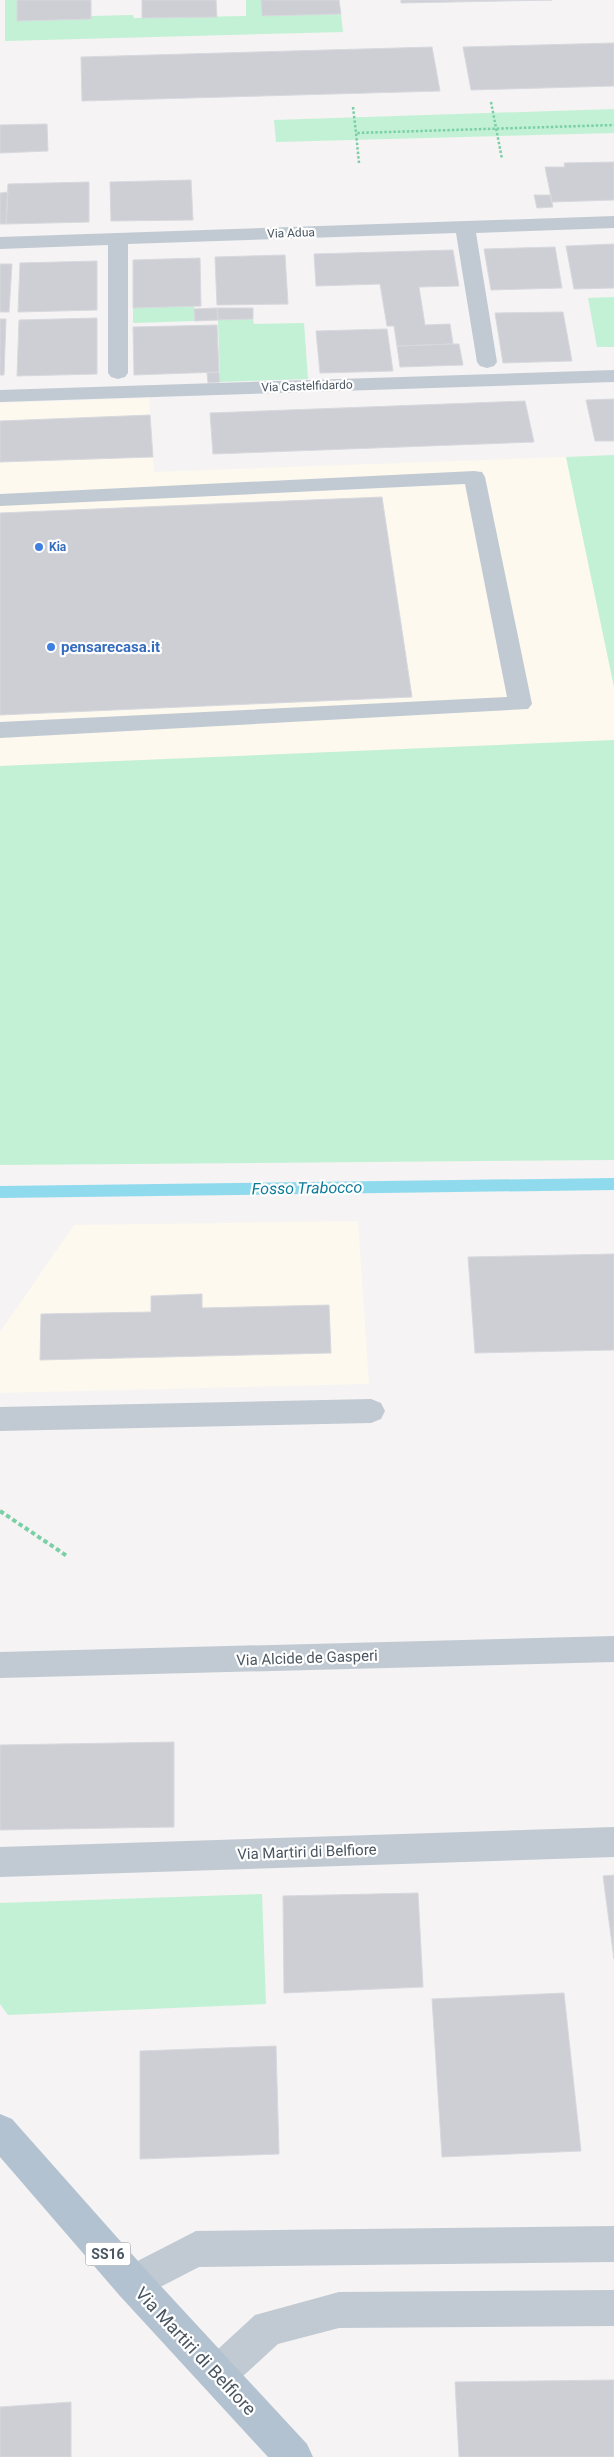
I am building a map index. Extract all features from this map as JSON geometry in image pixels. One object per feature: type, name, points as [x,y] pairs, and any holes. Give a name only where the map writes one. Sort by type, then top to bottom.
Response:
[{"type":"main road","name":"Via Martiri di Belfiore","points":[[0,2131],[133,2283],[294,2457]]},
{"type":"street","name":"Via Adua","points":[[0,243],[614,222]]},
{"type":"street","points":[[465,227],[487,362]]},
{"type":"street","points":[[118,239],[118,374]]},
{"type":"street","name":"Via Castelfidardo","points":[[0,396],[614,376]]},
{"type":"street","points":[[0,500],[474,478],[520,704],[0,730]]},
{"type":"street","points":[[0,1419],[371,1411]]},
{"type":"street","name":"Via Alcide de Gasperi","points":[[0,1665],[614,1650]]},
{"type":"street","name":"Via Martiri di Belfiore","points":[[0,1862],[614,1842]]},
{"type":"street","points":[[133,2283],[196,2249],[614,2244]]},
{"type":"street","points":[[218,2374],[268,2328],[340,2310],[614,2308]]},
{"type":"path","points":[[491,102],[502,159]]},
{"type":"path","points":[[353,107],[359,163]]},
{"type":"path","points":[[356,132],[614,125]]},
{"type":"path","points":[[0,1511],[67,1556]]},
{"type":"shaded area","points":[[149,398],[154,472],[566,457],[614,687],[614,740],[0,766],[0,403]]},
{"type":"shaded area","points":[[358,1221],[369,1384],[0,1393],[0,1332],[74,1225]]},
{"type":"green space","points":[[5,0],[17,0],[18,21],[91,19],[91,16],[133,15],[134,18],[246,16],[246,0],[261,0],[262,16],[341,14],[343,32],[5,41]]},
{"type":"green space","points":[[614,109],[614,133],[276,142],[274,120]]},
{"type":"green space","points":[[614,297],[614,347],[597,347],[588,298]]},
{"type":"green space","points":[[194,306],[195,321],[133,323],[133,308]]},
{"type":"green space","points":[[253,319],[254,324],[304,323],[308,379],[220,382],[218,320]]},
{"type":"green space","points":[[614,455],[614,687],[566,457]]},
{"type":"green space","points":[[614,740],[614,1160],[0,1165],[0,766]]},
{"type":"green space","points":[[262,1894],[266,2004],[8,2015],[0,2004],[0,1903]]},
{"type":"building","points":[[17,0],[91,0],[91,19],[17,21]]},
{"type":"building","points":[[142,0],[216,0],[217,17],[142,18]]},
{"type":"building","points":[[261,0],[339,0],[341,14],[262,16]]},
{"type":"building","points":[[401,0],[552,0],[401,3]]},
{"type":"building","points":[[614,43],[614,86],[471,90],[463,47]]},
{"type":"building","points":[[432,47],[440,91],[82,101],[81,57]]},
{"type":"building","points":[[47,124],[48,151],[0,153],[0,125]]},
{"type":"building","points":[[614,162],[614,200],[552,202],[545,167],[565,167],[564,163]]},
{"type":"building","points":[[191,180],[193,220],[111,221],[110,182]]},
{"type":"building","points":[[89,182],[89,222],[6,224],[8,184]]},
{"type":"building","points":[[8,192],[6,224],[0,224],[0,193]]},
{"type":"building","points":[[534,195],[550,195],[553,207],[537,208]]},
{"type":"building","points":[[614,244],[614,288],[574,289],[566,246]]},
{"type":"building","points":[[555,247],[562,288],[491,290],[484,249]]},
{"type":"building","points":[[453,250],[459,286],[419,287],[425,325],[450,324],[453,344],[397,346],[394,326],[387,326],[380,284],[316,286],[314,254]]},
{"type":"building","points":[[285,255],[288,304],[217,305],[215,257]]},
{"type":"building","points":[[200,258],[201,306],[133,308],[133,260]]},
{"type":"building","points":[[97,261],[97,310],[18,312],[20,263]]},
{"type":"building","points":[[0,264],[12,264],[9,312],[0,312]]},
{"type":"building","points":[[217,308],[253,308],[253,319],[218,320]]},
{"type":"building","points":[[217,308],[218,320],[195,321],[194,309]]},
{"type":"building","points":[[563,312],[572,361],[503,363],[495,313]]},
{"type":"building","points":[[97,318],[97,374],[17,376],[19,320]]},
{"type":"building","points":[[0,319],[6,319],[4,375],[0,375]]},
{"type":"building","points":[[217,325],[219,372],[134,375],[133,327]]},
{"type":"building","points":[[387,329],[393,371],[320,373],[316,331]]},
{"type":"building","points":[[459,344],[463,365],[400,367],[397,346]]},
{"type":"building","points":[[219,372],[220,382],[208,383],[207,373]]},
{"type":"building","points":[[614,399],[614,441],[595,441],[586,400]]},
{"type":"building","points":[[525,401],[534,442],[213,454],[210,413]]},
{"type":"building","points":[[150,415],[153,457],[0,462],[0,421]]},
{"type":"building","points":[[382,497],[412,697],[0,715],[0,513]]},
{"type":"building","points":[[614,1254],[614,1350],[475,1353],[468,1257]]},
{"type":"building","points":[[202,1294],[202,1308],[329,1305],[331,1353],[40,1360],[41,1314],[151,1312],[151,1296]]},
{"type":"building","points":[[174,1742],[174,1827],[0,1830],[0,1745]]},
{"type":"building","points":[[614,1875],[614,1959],[603,1876]]},
{"type":"building","points":[[418,1893],[423,1987],[284,1993],[283,1896]]},
{"type":"building","points":[[564,1993],[581,2151],[442,2157],[432,1999]]},
{"type":"building","points":[[276,2046],[279,2154],[140,2159],[140,2051]]},
{"type":"building","points":[[614,2380],[614,2457],[459,2457],[455,2382]]},
{"type":"building","points":[[71,2402],[71,2457],[0,2457],[0,2407]]},
{"type":"waterway","name":"Fosso Trabocco","points":[[0,1192],[614,1184]]},
{"type":"place","name":"Kia","points":[[39,547]]},
{"type":"place","name":"pensarecasa.it","points":[[51,647]]}]
